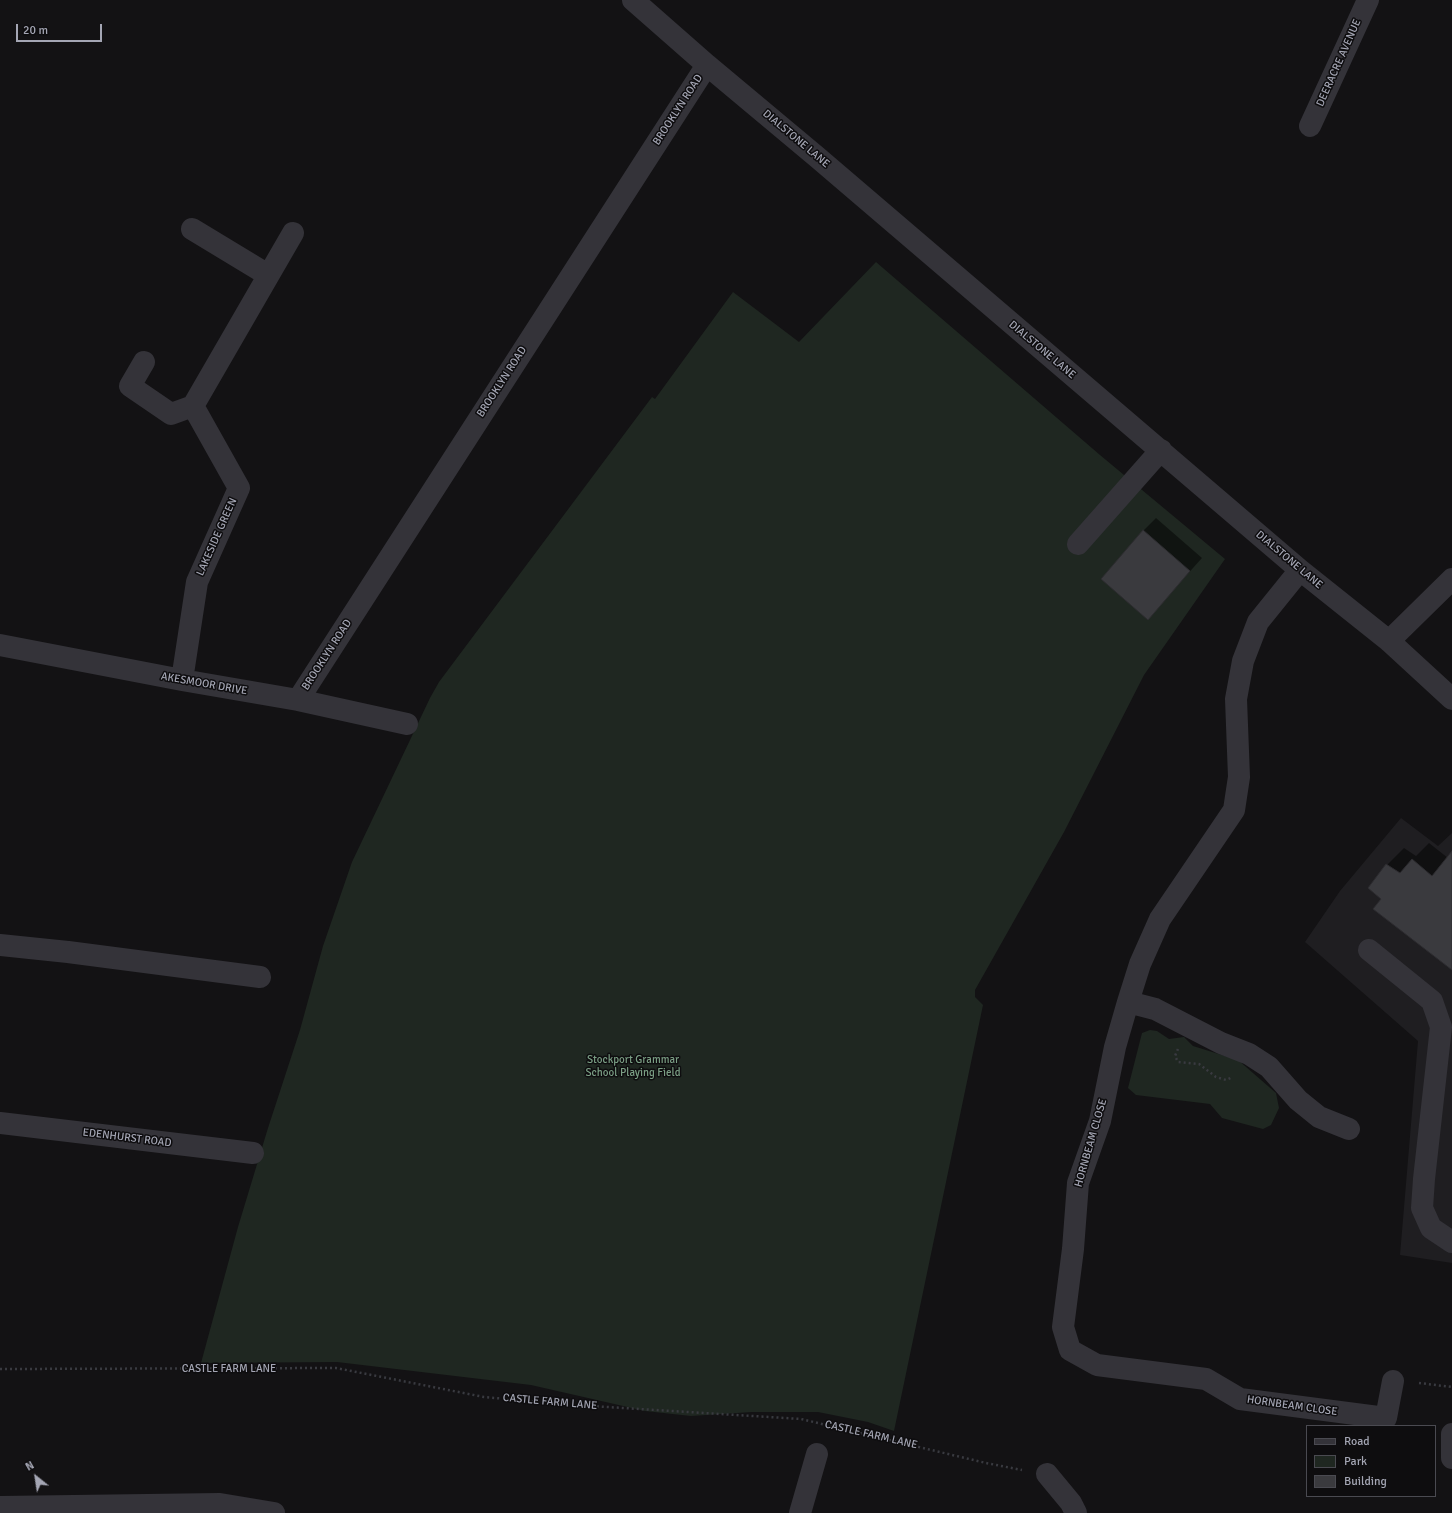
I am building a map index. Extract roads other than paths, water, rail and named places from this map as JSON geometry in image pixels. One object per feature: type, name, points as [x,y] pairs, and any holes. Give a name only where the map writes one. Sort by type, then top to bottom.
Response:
[{"type":"street","name":"DIALSTONE LANE","points":[[633,0],[707,65],[817,157],[1002,317],[1161,450],[1300,570],[1389,641],[1452,699]]},
{"type":"street","name":"DEERACRE AVENUE","points":[[1310,126],[1368,0]]},
{"type":"street","name":"BROOKLYN ROAD","points":[[298,700],[707,65]]},
{"type":"street","points":[[192,229],[268,275]]},
{"type":"street","points":[[144,362],[130,386],[171,414],[193,406],[293,233]]},
{"type":"street","name":"LAKESIDE GREEN","points":[[182,680],[197,582],[239,488],[193,406]]},
{"type":"street","points":[[1078,544],[1161,450]]},
{"type":"street","name":"HORNBEAM CLOSE","points":[[1300,570],[1258,622],[1243,661],[1236,699],[1239,777],[1234,810],[1160,919],[1140,964],[1128,1002],[1115,1047],[1100,1121],[1078,1184],[1073,1249],[1063,1327],[1070,1350],[1097,1365],[1206,1379],[1240,1399],[1386,1418],[1393,1381]]},
{"type":"street","points":[[1389,641],[1452,579]]},
{"type":"street","name":"AKESMOOR DRIVE","points":[[0,646],[298,700],[407,724]]},
{"type":"street","points":[[0,946],[68,952],[260,977]]},
{"type":"street","points":[[1369,950],[1432,1001],[1441,1028],[1422,1208],[1431,1228],[1452,1242]]},
{"type":"street","points":[[1128,1002],[1155,1009],[1221,1043],[1249,1054],[1269,1067],[1298,1100],[1319,1117],[1350,1129]]},
{"type":"street","name":"EDENHURST ROAD","points":[[0,1123],[253,1154]]},
{"type":"street","points":[[1452,1434],[1452,1458]]},
{"type":"street","points":[[800,1513],[799,1480],[817,1454]]},
{"type":"street","points":[[1047,1474],[1071,1503],[1076,1513]]},
{"type":"street","points":[[0,1507],[51,1510],[220,1504],[274,1513]]},
{"type":"park label","name":"Stockport Grammar School Playing Field","points":[[633,1066]]}]
